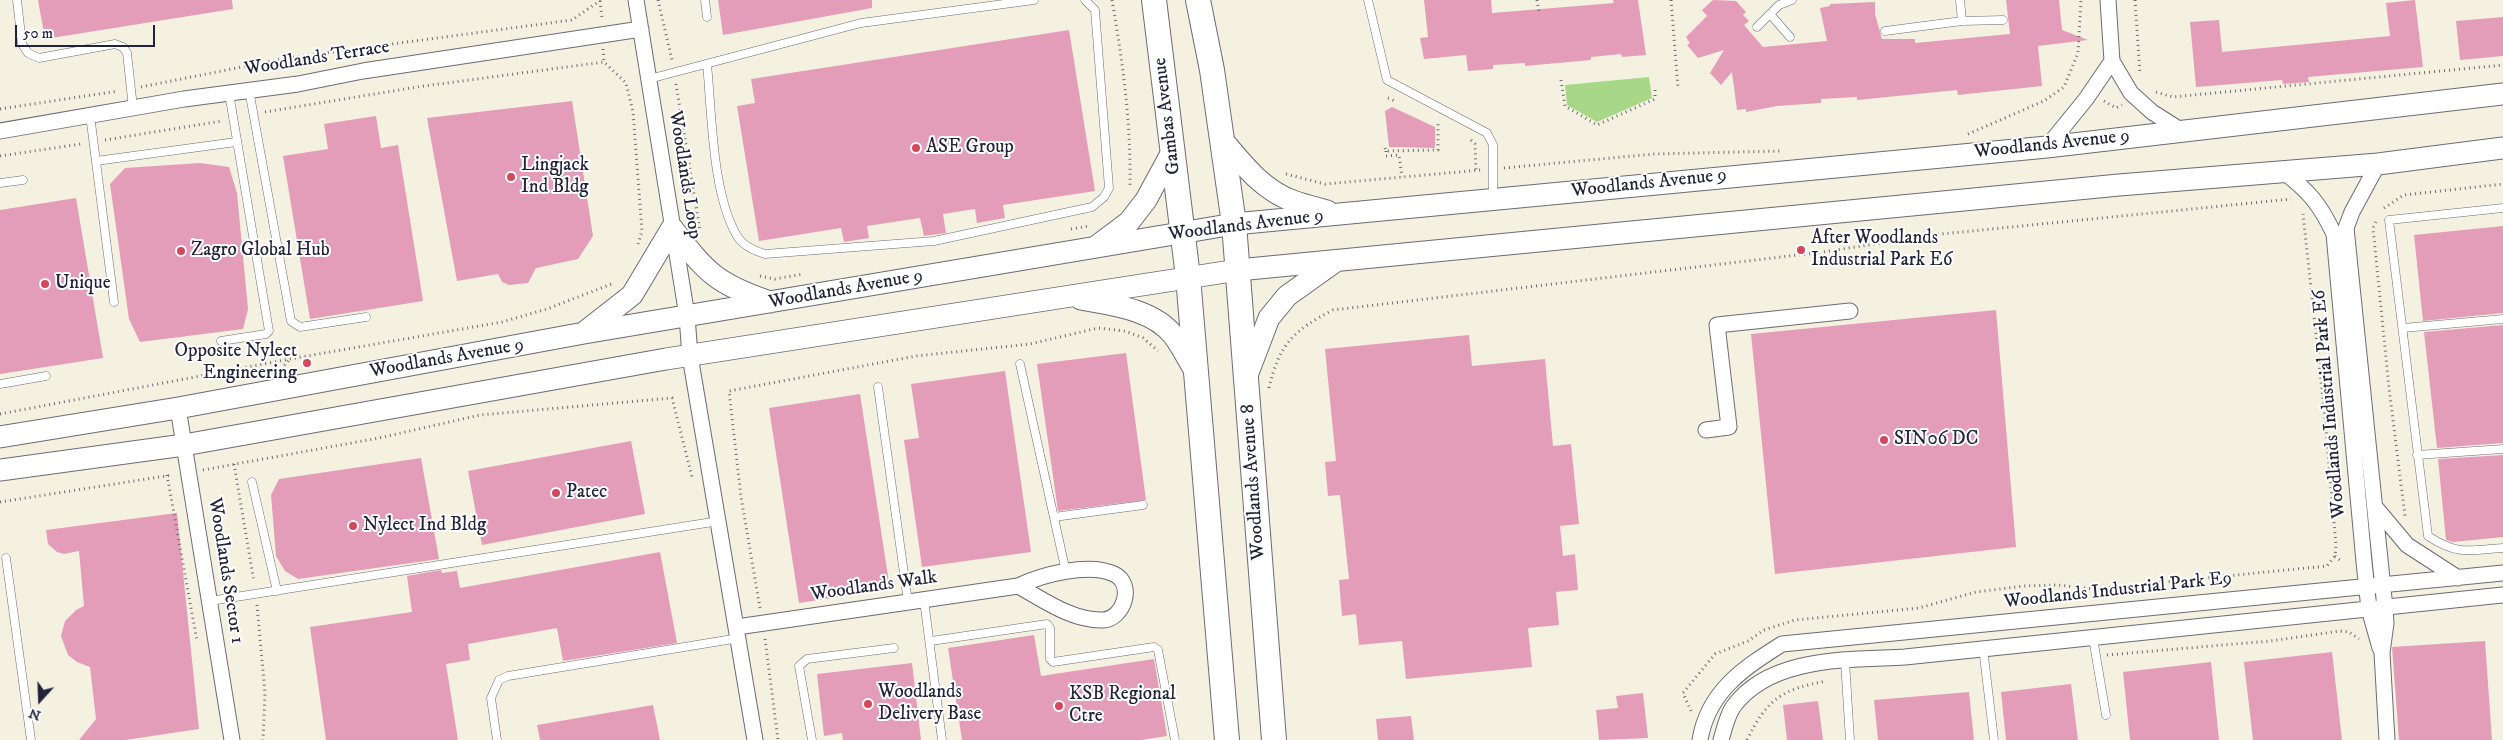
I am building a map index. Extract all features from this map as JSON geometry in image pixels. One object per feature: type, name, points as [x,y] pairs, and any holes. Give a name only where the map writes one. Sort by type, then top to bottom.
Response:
[{"type":"main road","name":"Gambas Avenue","points":[[1154,0],[1181,232]]},
{"type":"main road","points":[[1198,0],[1212,70],[1234,224]]},
{"type":"main road","name":"Woodlands Avenue 9","points":[[0,437],[178,408],[584,333],[772,303],[1234,224],[2047,147],[2503,94]]},
{"type":"main road","points":[[1221,138],[1249,171],[1272,190],[1292,201],[1342,215]]},
{"type":"main road","name":"Woodlands Avenue 9","points":[[0,470],[184,445],[690,356],[1238,270],[2282,171],[2378,164],[2503,148]]},
{"type":"main road","points":[[1095,247],[1129,222],[1146,200],[1172,152]]},
{"type":"main road","name":"Woodlands Avenue 8","points":[[1234,224],[1274,740]]},
{"type":"main road","points":[[584,333],[632,295],[672,228],[698,261],[718,280],[739,292],[772,303]]},
{"type":"main road","points":[[1181,232],[1188,277],[1227,740]]},
{"type":"main road","points":[[1246,378],[1269,318],[1287,296],[1336,260]]},
{"type":"main road","points":[[1065,296],[1125,307],[1150,317],[1173,335],[1196,373]]},
{"type":"street","name":"Woodlands Loop","points":[[636,0],[687,316],[690,356]]},
{"type":"street","points":[[2108,0],[2112,61],[2132,93],[2152,112],[2182,131]]},
{"type":"street","name":"Woodlands Terrace","points":[[0,131],[133,108],[641,28]]},
{"type":"street","points":[[2047,147],[2090,93],[2112,61]]},
{"type":"street","name":"Woodlands Industrial Park E6","points":[[2378,164],[2352,212],[2346,228],[2385,608],[2386,623],[2382,653],[2387,740]]},
{"type":"street","name":"Woodlands Industrial Park E6","points":[[2282,171],[2302,185],[2316,200],[2323,210],[2334,234],[2369,609],[2382,653]]},
{"type":"street","points":[[1706,430],[1729,427],[1717,325],[1850,311]]},
{"type":"street","points":[[690,356],[755,740]]},
{"type":"street","name":"Woodlands Sector 1","points":[[178,408],[232,740]]},
{"type":"street","points":[[2376,508],[2407,545],[2458,578]]},
{"type":"street","name":"Woodlands Walk","points":[[738,632],[763,623],[1018,586],[1041,576],[1098,569],[1116,575],[1125,591],[1124,603],[1116,615],[1105,620],[1068,613],[1018,586]]},
{"type":"street","name":"Woodlands Industrial Park E9","points":[[1700,740],[1712,705],[1743,668],[1782,644],[2503,573]]},
{"type":"street","points":[[1721,740],[1732,708],[1757,682],[1795,668],[1845,661],[2093,638],[2503,595]]},
{"type":"lane","points":[[17,0],[22,44],[28,53],[39,58],[115,44],[123,48],[127,53],[133,108]]},
{"type":"lane","points":[[705,0],[706,17]]},
{"type":"lane","points":[[649,79],[861,23],[1034,0]]},
{"type":"lane","points":[[707,64],[720,191],[738,238],[753,251],[765,254],[934,241],[1092,207],[1104,197],[1109,188],[1095,10],[1085,0]]},
{"type":"lane","points":[[1368,0],[1387,80],[1487,133],[1493,145],[1493,200]]},
{"type":"lane","points":[[1757,27],[1779,5],[1792,0]]},
{"type":"lane","points":[[1960,0],[1962,21]]},
{"type":"lane","points":[[1770,14],[1790,37]]},
{"type":"lane","points":[[1885,31],[1962,21],[2003,20]]},
{"type":"lane","points":[[249,90],[290,321],[300,327],[366,317]]},
{"type":"lane","points":[[221,341],[266,334],[269,331],[229,93]]},
{"type":"lane","points":[[90,115],[114,302]]},
{"type":"lane","points":[[96,161],[236,142]]},
{"type":"lane","points":[[0,183],[23,180]]},
{"type":"lane","points":[[2503,208],[2389,220],[2428,536],[2445,547],[2459,551],[2503,548]]},
{"type":"lane","points":[[2403,328],[2503,319]]},
{"type":"lane","points":[[1020,364],[1066,572]]},
{"type":"lane","points":[[0,384],[46,376]]},
{"type":"lane","points":[[878,387],[908,602]]},
{"type":"lane","points":[[2417,455],[2503,449]]},
{"type":"lane","points":[[252,482],[277,591]]},
{"type":"lane","points":[[1054,517],[1143,505]]},
{"type":"lane","points":[[210,601],[719,521]]},
{"type":"lane","points":[[6,558],[31,740]]},
{"type":"lane","points":[[924,600],[931,641],[942,740]]},
{"type":"lane","points":[[931,641],[1047,624],[1050,628],[1050,659],[1053,662],[1154,646],[1158,650],[1175,740]]},
{"type":"lane","points":[[497,740],[491,698],[499,680],[508,676],[738,632]]},
{"type":"lane","points":[[2093,638],[2106,715]]},
{"type":"lane","points":[[812,740],[799,666],[802,661],[894,648]]},
{"type":"lane","points":[[1983,648],[1994,740]]},
{"type":"lane","points":[[1845,661],[1850,740]]},
{"type":"path","points":[[0,109],[131,89],[287,58],[572,20],[601,0]]},
{"type":"path","points":[[658,0],[675,72],[700,232]]},
{"type":"path","points":[[1112,0],[1125,75]]},
{"type":"path","points":[[1537,0],[1539,12]]},
{"type":"path","points":[[1671,0],[1678,88]]},
{"type":"path","points":[[1958,135],[1968,134],[2044,101],[2064,87],[2078,53],[2081,0]]},
{"type":"path","points":[[2134,0],[2139,70],[2142,79]]},
{"type":"path","points":[[253,114],[417,87],[604,62],[626,84],[633,112],[642,231],[638,246]]},
{"type":"path","points":[[2152,90],[2173,97],[2503,65]]},
{"type":"path","points":[[1561,80],[1565,106],[1597,125],[1655,99],[1655,90]]},
{"type":"path","points":[[1388,98],[1403,105]]},
{"type":"path","points":[[0,156],[233,119]]},
{"type":"path","points":[[1433,120],[1446,125]]},
{"type":"path","points":[[1402,177],[1399,155],[1386,156],[1386,150],[1438,150],[1438,121]]},
{"type":"path","points":[[1468,136],[1475,144],[1476,170]]},
{"type":"path","points":[[1278,172],[1325,184],[1654,154],[1787,151]]},
{"type":"path","points":[[1279,352],[1303,326],[1333,310],[1823,252],[1932,235],[2275,200],[2298,200]]},
{"type":"path","points":[[2300,205],[2325,418],[2336,556],[2342,562]]},
{"type":"path","points":[[0,414],[290,359],[502,322],[547,309],[616,282]]},
{"type":"path","points":[[778,740],[763,623],[741,497],[729,391],[916,356],[1030,344],[1098,328],[1124,330],[1143,338]]},
{"type":"path","points":[[0,502],[167,476],[379,438],[480,414],[672,398]]},
{"type":"path","points":[[167,476],[199,650]]},
{"type":"path","points":[[1691,712],[1683,693],[1715,654],[1748,641],[1764,630],[1795,620],[1919,608],[1976,592],[2024,586],[2057,585],[2095,589],[2310,569],[2326,566],[2336,556]]},
{"type":"path","points":[[2096,656],[2270,641],[2340,631],[2349,632],[2362,640]]},
{"type":"path","points":[[1747,740],[1758,717],[1780,695],[1807,684],[1846,677]]},
{"type":"green space","points":[[1649,77],[1652,98],[1597,122],[1567,105],[1565,85]]},
{"type":"building","points":[[38,0],[232,0],[233,9],[45,39]]},
{"type":"building","points":[[718,0],[872,0],[872,8],[723,35]]},
{"type":"building","points":[[1424,0],[1491,0],[1492,13],[1614,3],[1613,0],[1638,0],[1646,55],[1622,57],[1621,54],[1591,57],[1591,60],[1525,66],[1525,63],[1493,65],[1493,69],[1468,71],[1466,55],[1424,59],[1420,38],[1428,37]]},
{"type":"building","points":[[1713,0],[1736,1],[1746,12],[1743,15],[1749,21],[1744,25],[1763,47],[1827,41],[1820,8],[1830,6],[1830,4],[1875,2],[1875,14],[1882,39],[1915,39],[1915,43],[2010,34],[2006,0],[2059,0],[2062,30],[2088,40],[2038,46],[2042,86],[1958,95],[1957,90],[1857,100],[1857,97],[1821,99],[1821,103],[1777,106],[1746,112],[1746,109],[1737,110],[1732,72],[1721,85],[1710,73],[1724,50],[1698,58],[1687,45],[1690,43],[1686,37],[1707,16],[1702,10]]},
{"type":"building","points":[[2415,0],[2423,67],[2308,77],[2309,82],[2283,84],[2282,80],[2196,87],[2190,22],[2219,20],[2222,52],[2390,36],[2386,3]]},
{"type":"building","points":[[2503,17],[2503,56],[2460,60],[2456,21]]},
{"type":"building","name":"ASE Group","points":[[1069,30],[1095,191],[1003,205],[1005,218],[977,223],[975,209],[943,214],[946,233],[924,236],[920,218],[867,226],[869,238],[844,242],[841,228],[759,241],[737,106],[755,103],[751,79]]},
{"type":"building","name":"Lingjack Ind Bldg","points":[[572,101],[593,236],[578,259],[536,268],[528,283],[509,285],[502,282],[498,274],[457,281],[427,118]]},
{"type":"building","points":[[1392,107],[1435,127],[1435,148],[1389,147],[1385,111]]},
{"type":"building","points":[[376,116],[381,148],[398,145],[423,301],[310,319],[283,156],[328,149],[324,124]]},
{"type":"building","name":"Zagro Global Hub","points":[[200,163],[229,167],[237,193],[248,309],[243,329],[140,342],[129,319],[110,184],[125,168]]},
{"type":"building","name":"Unique","points":[[76,198],[103,358],[0,374],[0,210]]},
{"type":"building","points":[[2503,226],[2503,313],[2423,321],[2414,235]]},
{"type":"building","name":"SIN06 DC","points":[[1996,310],[2016,547],[1775,574],[1751,334]]},
{"type":"building","points":[[2503,325],[2503,443],[2437,448],[2424,332]]},
{"type":"building","points":[[1469,335],[1472,366],[1545,359],[1553,446],[1571,444],[1579,524],[1560,526],[1563,556],[1575,554],[1578,590],[1556,592],[1559,625],[1528,628],[1532,667],[1406,679],[1402,641],[1359,645],[1356,614],[1342,616],[1339,580],[1349,579],[1340,495],[1328,496],[1325,462],[1336,461],[1325,349]]},
{"type":"building","points":[[1126,353],[1146,500],[1058,511],[1037,364]]},
{"type":"building","points":[[1005,371],[1031,552],[922,567],[904,440],[919,438],[911,384]]},
{"type":"building","points":[[860,394],[890,589],[799,603],[769,408]]},
{"type":"building","name":"Patec","points":[[631,441],[645,514],[482,545],[468,471]]},
{"type":"building","points":[[2503,455],[2503,537],[2453,542],[2446,540],[2438,459]]},
{"type":"building","name":"Nylect Ind Bldg","points":[[421,458],[439,559],[298,579],[285,571],[276,556],[271,495],[279,479]]},
{"type":"building","points":[[177,513],[199,729],[125,740],[79,740],[96,719],[90,667],[77,662],[68,655],[61,636],[65,621],[76,610],[84,606],[79,551],[64,554],[57,552],[48,544],[46,530]]},
{"type":"building","points":[[660,552],[677,643],[563,661],[557,628],[468,644],[470,660],[446,664],[458,740],[326,740],[310,627],[412,612],[407,576],[441,570],[442,573],[457,571],[460,588]]},
{"type":"building","name":"KSB Regional Ctre","points":[[1034,635],[1041,676],[1154,659],[1167,736],[1141,740],[962,740],[948,648]]},
{"type":"building","points":[[2485,641],[2492,740],[2399,740],[2392,647]]},
{"type":"building","points":[[2332,652],[2342,740],[2253,740],[2244,662]]},
{"type":"building","points":[[2211,662],[2219,740],[2130,740],[2123,672]]},
{"type":"building","name":"Woodlands Delivery Base","points":[[912,663],[921,740],[843,740],[842,733],[824,736],[817,674]]},
{"type":"building","points":[[2071,684],[2078,740],[2006,740],[2001,692]]},
{"type":"building","points":[[1969,692],[1974,740],[1878,740],[1874,700]]},
{"type":"building","points":[[1643,693],[1648,738],[1599,740],[1596,710],[1618,708],[1616,696]]},
{"type":"building","points":[[1818,701],[1823,740],[1787,740],[1783,705]]},
{"type":"building","points":[[653,705],[660,740],[540,740],[537,725]]},
{"type":"building","points":[[1411,716],[1414,740],[1378,740],[1376,719]]},
{"type":"place","name":"ASE Group","points":[[916,148]]},
{"type":"place","name":"Lingjack Ind Bldg","points":[[511,177]]},
{"type":"place","name":"After Woodlands Industrial Park E6","points":[[1801,250]]},
{"type":"place","name":"Zagro Global Hub","points":[[181,251]]},
{"type":"place","name":"Unique","points":[[45,284]]},
{"type":"place","name":"Opposite Nylect Engineering","points":[[307,363]]},
{"type":"place","name":"SIN06 DC","points":[[1884,440]]},
{"type":"place","name":"Patec","points":[[556,493]]},
{"type":"place","name":"Nylect Ind Bldg","points":[[353,526]]},
{"type":"place","name":"Woodlands Delivery Base","points":[[868,704]]},
{"type":"place","name":"KSB Regional Ctre","points":[[1059,706]]}]
